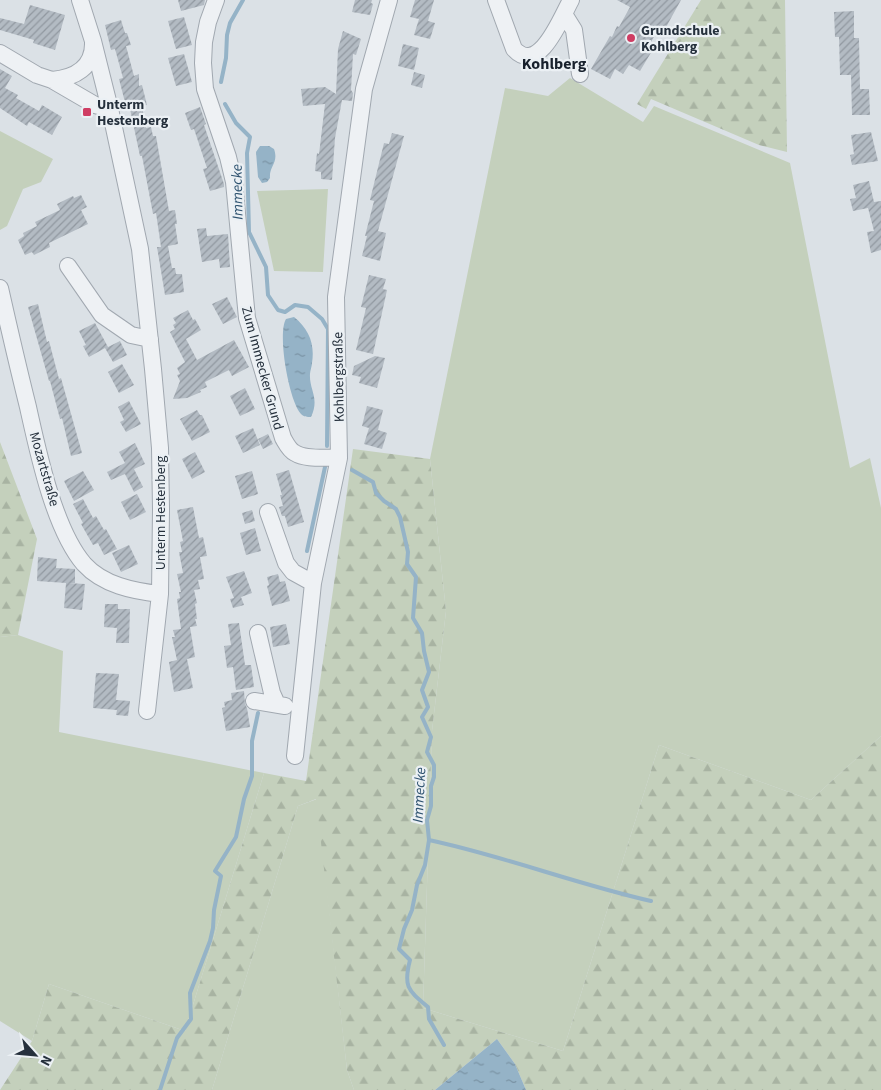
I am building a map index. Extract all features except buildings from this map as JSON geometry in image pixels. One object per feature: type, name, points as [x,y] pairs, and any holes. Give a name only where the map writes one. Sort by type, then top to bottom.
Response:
[{"type":"street","name":"Unterm Hestenberg","points":[[80,0],[110,108],[140,249],[150,339],[160,448],[161,509],[160,594],[147,711]]},
{"type":"street","name":"Zum Immecker Grund","points":[[216,0],[208,22],[204,42],[205,89],[228,157],[234,182],[247,318],[283,438],[290,450],[303,456],[338,458]]},
{"type":"street","name":"Kohlbergstraße","points":[[295,756],[313,583],[338,458],[336,297],[364,89],[389,0]]},
{"type":"street","points":[[498,1],[514,49],[519,55],[525,57],[534,55],[544,48],[567,7]]},
{"type":"street","points":[[567,7],[574,30],[580,74]]},
{"type":"street","points":[[52,80],[74,76],[83,69],[90,57],[93,42]]},
{"type":"street","points":[[0,53],[95,105],[110,108]]},
{"type":"street","points":[[68,266],[102,315],[131,335],[150,339]]},
{"type":"street","name":"Mozartstraße","points":[[0,288],[32,427],[50,494],[68,539],[84,564],[112,584],[139,592],[160,594]]},
{"type":"street","points":[[268,512],[286,563],[293,572],[313,583]]},
{"type":"street","points":[[258,633],[272,692],[277,704]]},
{"type":"street","points":[[254,701],[277,704],[299,710]]},
{"type":"green space","points":[[701,0],[785,0],[787,152],[759,145],[651,99],[646,109],[637,104]]},
{"type":"green space","points":[[570,78],[643,122],[654,106],[790,163],[850,468],[870,458],[881,508],[881,736],[811,800],[659,745],[563,1051],[423,1008],[432,731],[446,611],[430,459],[505,88],[548,96]]},
{"type":"green space","points":[[0,131],[53,159],[41,182],[23,189],[7,226],[0,230]]},
{"type":"green space","points":[[328,189],[323,272],[274,271],[257,191]]},
{"type":"green space","points":[[0,442],[37,539],[18,635],[0,637]]},
{"type":"green space","points":[[353,449],[430,459],[446,611],[432,731],[423,1008],[563,1051],[659,745],[811,800],[881,736],[881,1090],[526,1090],[515,1064],[497,1039],[435,1090],[354,1090],[347,1070],[316,799],[298,806],[212,1090],[0,1090],[32,1041],[49,984],[185,1031],[264,773],[306,781]]},
{"type":"green space","points":[[18,635],[63,651],[59,732],[264,773],[185,1031],[49,984],[32,1041],[0,1021],[0,637]]},
{"type":"green space","points":[[317,799],[347,1070],[354,1090],[212,1090],[298,806]]},
{"type":"water","points":[[260,146],[269,146],[274,149],[275,154],[270,178],[267,182],[262,183],[258,177],[256,152]]},
{"type":"water","points":[[294,317],[304,327],[312,343],[313,356],[310,380],[314,410],[311,417],[302,415],[297,407],[292,396],[286,367],[283,338],[284,327],[286,319]]},
{"type":"water","points":[[497,1039],[515,1064],[526,1090],[435,1090]]},
{"type":"waterway","name":"Immecke","points":[[221,82],[230,23],[243,0]]},
{"type":"waterway","name":"Immecke","points":[[225,104],[236,123],[250,137],[247,153],[249,232],[266,267],[268,295],[278,310],[285,312],[295,305],[308,307],[322,319],[328,329],[327,446]]},
{"type":"waterway","points":[[307,551],[325,467]]},
{"type":"waterway","name":"Immecke","points":[[352,470],[373,482],[376,493],[396,509],[400,517],[408,552],[407,564],[416,577],[413,618],[422,633],[429,672],[422,690],[428,707],[422,717],[431,737],[427,752],[434,765],[434,777],[431,786],[431,806],[427,820],[429,840],[425,865],[417,885],[412,910],[404,929],[399,949],[410,960],[407,976],[409,987],[428,1007],[429,1019],[444,1045]]},
{"type":"waterway","points":[[160,1090],[177,1038],[191,1019],[190,993],[210,941],[213,928],[214,910],[221,876],[215,871],[236,837],[244,799],[252,776],[252,741],[258,713]]},
{"type":"waterway","points":[[429,840],[651,901]]},
{"type":"place","name":"Grundschule Kohlberg","points":[[631,38]]},
{"type":"place","name":"Unterm Hestenberg","points":[[87,112]]},
{"type":"district","name":"Kohlberg","points":[[554,63]]}]
